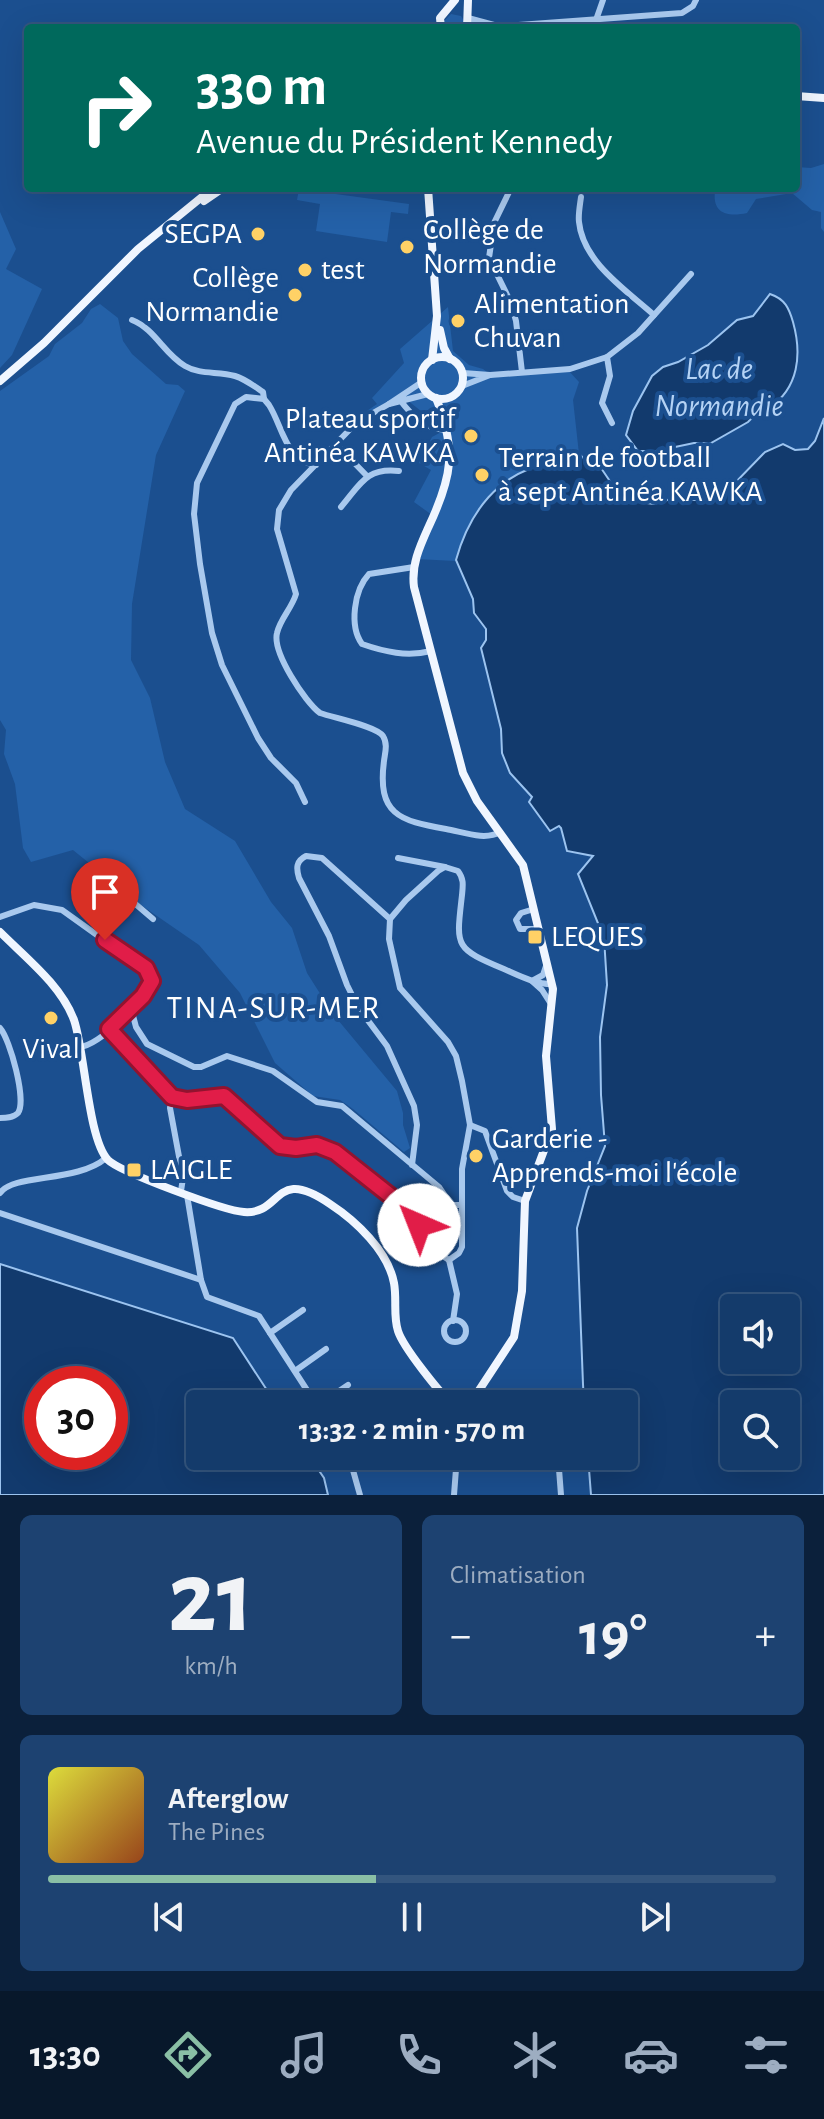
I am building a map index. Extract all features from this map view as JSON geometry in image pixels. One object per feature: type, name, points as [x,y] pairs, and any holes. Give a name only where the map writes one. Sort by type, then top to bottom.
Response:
[{"type":"main road","points":[[441,24],[440,18],[455,0]]},
{"type":"main road","points":[[467,24],[468,0]]},
{"type":"main road","points":[[446,10],[455,8],[467,17]]},
{"type":"main road","points":[[800,96],[824,98]]},
{"type":"main road","points":[[0,381],[44,343],[138,249],[208,192]]},
{"type":"main road","points":[[93,295],[171,227],[218,192]]},
{"type":"main road","points":[[428,192],[437,316],[444,348],[463,373],[462,386],[452,397],[446,428]]},
{"type":"main road","points":[[437,316],[432,360],[423,369],[422,382],[446,428],[450,457],[448,481],[414,567],[414,587],[467,782],[521,860],[552,984],[546,1056],[552,1129],[525,1201],[518,1327],[479,1390]]},
{"type":"main road","points":[[432,360],[450,359]]},
{"type":"main road","points":[[432,396],[452,397]]},
{"type":"main road","points":[[0,932],[66,1002],[80,1047],[96,1138],[106,1158],[121,1169],[244,1212],[255,1210],[289,1189],[298,1188],[317,1195],[346,1216],[376,1248],[390,1269],[401,1338],[441,1390]]},
{"type":"street","points":[[596,20],[603,0]]},
{"type":"street","points":[[514,24],[682,13],[696,0]]},
{"type":"street","points":[[467,17],[491,24]]},
{"type":"street","points":[[509,192],[494,223],[489,258],[511,303],[522,372]]},
{"type":"street","points":[[581,197],[579,222],[592,257],[654,315]]},
{"type":"street","points":[[463,373],[490,375],[570,369],[607,357],[638,333],[691,274]]},
{"type":"street","points":[[132,320],[151,332],[162,348],[180,364],[192,370],[239,377],[263,392],[291,451],[316,465]]},
{"type":"street","points":[[607,357],[610,376],[602,403],[612,423]]},
{"type":"street","points":[[462,386],[490,375]]},
{"type":"street","points":[[422,382],[357,422],[284,500],[276,519],[296,594],[276,637],[279,652],[314,709],[372,729],[383,736],[386,746],[382,791],[399,816],[414,823],[485,836],[500,832]]},
{"type":"street","points":[[264,399],[253,396],[240,399],[217,439],[197,483],[196,530],[206,603],[222,665],[258,738],[271,758],[296,783],[305,802]]},
{"type":"street","points":[[389,404],[432,396]]},
{"type":"street","points":[[400,400],[433,429],[446,428]]},
{"type":"street","points":[[336,444],[367,476]]},
{"type":"street","points":[[341,507],[367,476],[384,469],[399,471]]},
{"type":"street","points":[[414,567],[369,574],[359,587],[354,630],[362,644],[371,647],[406,655],[431,651]]},
{"type":"street","points":[[390,919],[322,858],[316,855],[301,858],[296,868],[299,878],[329,936],[347,985],[358,1007],[387,1046],[414,1106],[417,1125],[412,1165]]},
{"type":"street","points":[[398,858],[458,871],[464,882],[458,929],[462,946],[475,957],[532,981],[552,984]]},
{"type":"street","points":[[445,867],[406,900],[390,919],[389,939],[397,981],[404,993],[439,1029],[456,1056],[470,1125],[462,1169],[462,1247],[449,1260]]},
{"type":"street","points":[[105,940],[105,926],[90,912],[86,900],[88,887],[98,872],[153,919]]},
{"type":"street","points":[[0,917],[34,905],[62,910],[146,968],[152,977],[152,985],[131,1008],[91,1045],[80,1047]]},
{"type":"street","points":[[534,909],[518,916],[517,925],[526,931],[539,929]]},
{"type":"street","points":[[532,981],[543,975],[547,962]]},
{"type":"street","points":[[532,981],[552,1005]]},
{"type":"street","points":[[131,1008],[136,1027],[147,1044],[194,1067],[227,1056],[273,1071],[317,1102],[342,1106],[439,1187],[451,1205],[461,1205]]},
{"type":"street","points":[[0,1028],[7,1036],[12,1051],[21,1107],[15,1115],[0,1118]]},
{"type":"street","points":[[109,1029],[172,1097],[187,1100],[224,1096],[280,1146],[296,1148],[317,1145],[335,1152],[407,1209],[438,1253],[449,1260],[457,1294],[453,1321]]},
{"type":"street","points":[[0,1052],[12,1051]]},
{"type":"street","points":[[172,1097],[170,1108],[184,1192],[207,1297],[254,1313],[308,1390]]},
{"type":"street","points":[[470,1125],[485,1131],[507,1191],[525,1201]]},
{"type":"street","points":[[0,1193],[10,1184],[85,1171],[106,1158]]},
{"type":"street","points":[[0,1213],[201,1280]]},
{"type":"street","points":[[270,1333],[303,1310]]},
{"type":"street","points":[[295,1371],[326,1349]]},
{"type":"street","points":[[340,1390],[348,1385]]},
{"type":"street","points":[[353,1470],[360,1495]]},
{"type":"street","points":[[454,1495],[456,1470]]},
{"type":"street","points":[[559,1470],[561,1495]]},
{"type":"shaded area","points":[[451,14],[461,16],[464,21],[464,24],[444,24]]},
{"type":"shaded area","points":[[824,164],[824,232],[821,212],[812,210],[792,193],[756,199],[747,213],[728,214],[716,205],[715,192],[800,192],[800,167]]},
{"type":"shaded area","points":[[298,192],[321,192],[409,204],[408,214],[391,212],[387,242],[316,231],[320,204],[297,200]]},
{"type":"shaded area","points":[[0,212],[16,249],[6,269],[42,289],[12,355],[0,368]]},
{"type":"shaded area","points":[[100,304],[118,318],[123,341],[132,354],[166,384],[178,385],[185,391],[156,455],[132,604],[131,660],[150,698],[165,762],[185,809],[235,841],[271,902],[292,928],[307,973],[333,1014],[397,1091],[410,1148],[404,1152],[340,1100],[313,1096],[275,1063],[240,993],[199,945],[141,905],[73,850],[31,862],[23,848],[15,784],[4,754],[6,730],[0,720],[0,391],[49,356],[55,344]]},
{"type":"shaded area","points":[[448,307],[453,351],[469,365],[491,375],[568,370],[579,382],[573,400],[579,454],[590,464],[601,468],[616,490],[631,501],[654,504],[567,851],[561,828],[559,826],[550,831],[529,802],[532,797],[510,773],[502,753],[501,729],[481,648],[486,640],[486,629],[474,613],[473,599],[456,561],[416,559],[432,515],[414,502],[431,470],[419,463],[432,437],[445,430],[402,396],[345,426],[377,404],[372,398],[404,363],[400,349]]},
{"type":"water","name":"Lac de Normandie","points":[[770,294],[783,301],[788,308],[796,334],[796,370],[787,391],[769,408],[763,407],[748,422],[711,443],[638,451],[626,435],[633,411],[652,376],[663,367],[708,345],[737,320],[753,316]]},
{"type":"water","points":[[824,418],[824,1495],[591,1495],[589,1470],[638,1470],[638,1390],[583,1390],[577,1228],[587,1191],[605,1146],[600,1037],[607,985],[604,938],[578,874],[593,856],[567,851],[561,828],[559,826],[550,831],[529,802],[532,797],[510,773],[502,753],[501,729],[481,648],[486,640],[486,629],[474,613],[473,599],[456,560],[469,526],[488,497],[516,475],[532,468],[569,461],[579,454],[590,464],[601,468],[616,490],[631,501],[654,504],[674,498],[706,501],[734,484],[765,452],[783,444],[795,450],[808,449],[815,441]]},
{"type":"water","points":[[0,1264],[233,1338],[267,1390],[186,1390],[186,1470],[319,1470],[328,1495],[0,1495]]},
{"type":"place","name":"SEGPA","points":[[258,234]]},
{"type":"place","name":"Collège de Normandie","points":[[407,247]]},
{"type":"place","name":"test","points":[[305,270]]},
{"type":"place","name":"Collège Normandie","points":[[295,295]]},
{"type":"place","name":"Alimentation Chuvan","points":[[458,321]]},
{"type":"place","name":"Plateau sportif Antinéa KAWKA","points":[[471,436]]},
{"type":"place","name":"Terrain de football à sept Antinéa KAWKA","points":[[482,475]]},
{"type":"place","name":"LEQUES","points":[[535,937]]},
{"type":"place","name":"Vival","points":[[51,1018]]},
{"type":"place","name":"Garderie - Apprends-moi l'école","points":[[476,1156]]},
{"type":"place","name":"LAIGLE","points":[[134,1170]]},
{"type":"district","name":"TINA-SUR-MER","points":[[274,1008]]},
{"type":"route","points":[[105,940],[146,968],[152,977],[152,985],[143,996],[109,1029],[172,1097],[187,1100],[224,1096],[280,1146],[325,1146],[407,1209],[419,1225]]}]
